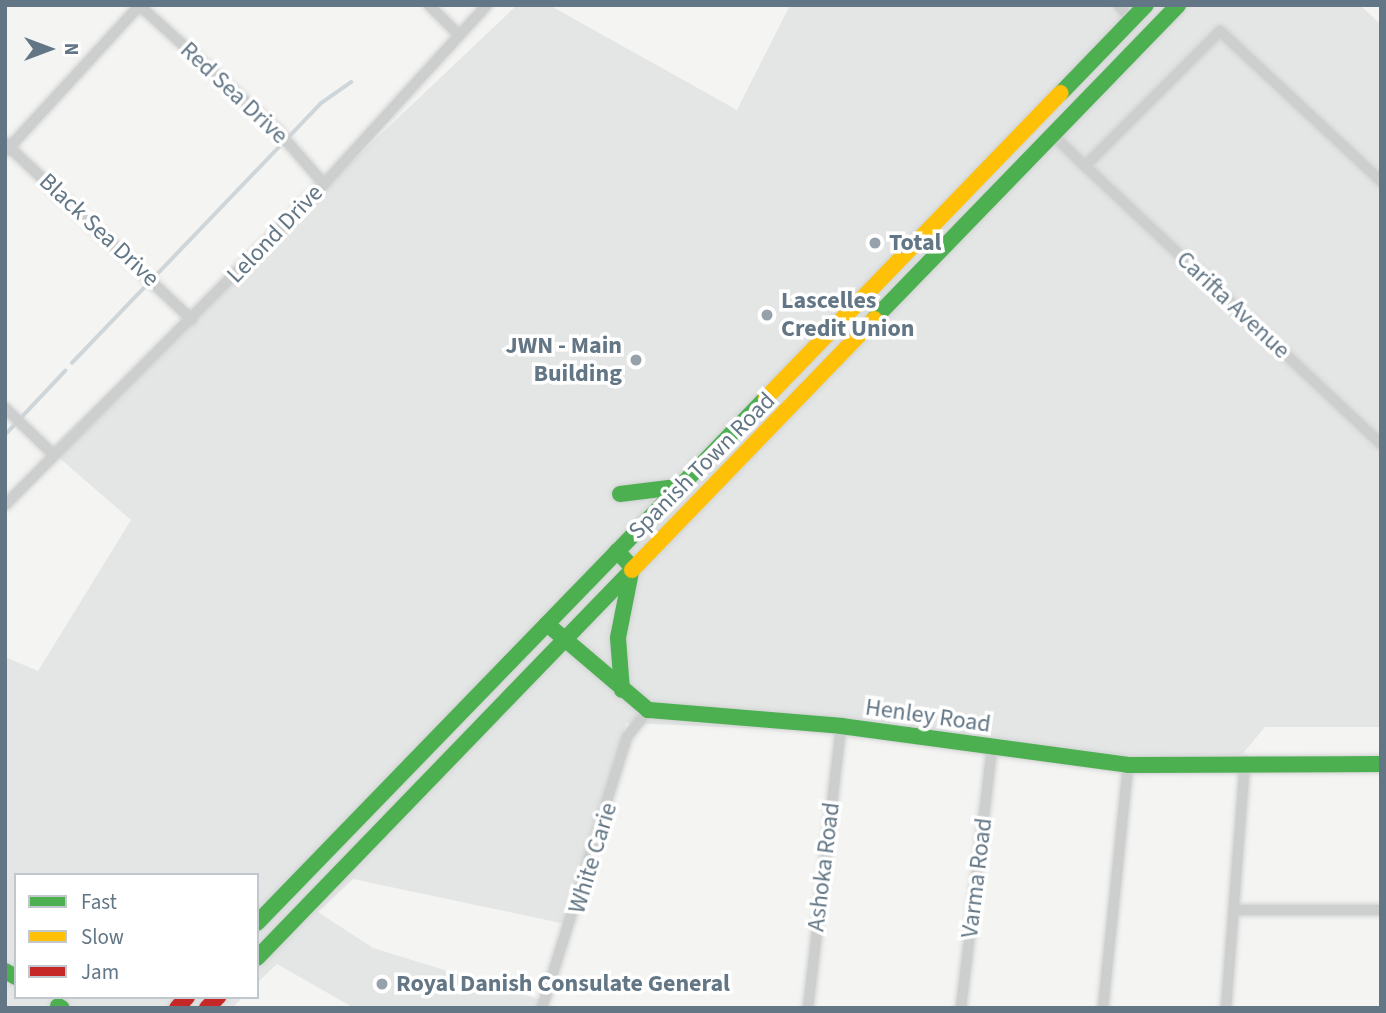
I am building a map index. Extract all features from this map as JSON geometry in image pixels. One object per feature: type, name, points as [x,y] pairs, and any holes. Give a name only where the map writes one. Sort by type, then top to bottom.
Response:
[{"type":"main road","name":"Spanish Town Road","points":[[259,921],[1146,5]]},
{"type":"main road","name":"Spanish Town Road","points":[[259,956],[566,641],[632,567],[899,300],[1178,5]]},
{"type":"main road","points":[[879,282],[899,300]]},
{"type":"main road","points":[[620,494],[680,486]]},
{"type":"main road","points":[[617,551],[632,567],[618,638],[622,690]]},
{"type":"main road","points":[[547,624],[648,710]]},
{"type":"main road","name":"Henley Road","points":[[648,710],[841,726],[1128,765],[1245,761],[1381,764]]},
{"type":"main road","points":[[308,870],[430,767],[441,769]]},
{"type":"street","points":[[7,147],[140,5]]},
{"type":"street","name":"Red Sea Drive","points":[[140,5],[276,130],[324,184]]},
{"type":"street","points":[[429,5],[459,35]]},
{"type":"street","name":"Lelond Drive","points":[[5,505],[192,320],[324,184],[487,5]]},
{"type":"street","points":[[1119,5],[1131,21]]},
{"type":"street","points":[[1085,166],[1220,31],[1381,181]]},
{"type":"street","name":"Carifta Avenue","points":[[1053,135],[1381,444]]},
{"type":"street","name":"Black Sea Drive","points":[[7,147],[145,272],[192,320]]},
{"type":"street","points":[[6,410],[54,455]]},
{"type":"street","name":"White Carie","points":[[542,1008],[627,737],[648,710]]},
{"type":"street","name":"Ashoka Road","points":[[807,1008],[841,726]]},
{"type":"street","name":"Varma Road","points":[[961,1008],[992,748]]},
{"type":"street","points":[[1226,1008],[1245,761]]},
{"type":"street","points":[[1103,1008],[1128,765]]},
{"type":"street","points":[[1235,911],[1381,911]]},
{"type":"shaded area","points":[[517,5],[549,5],[737,110],[790,5],[1360,5],[1381,25],[1381,727],[1265,727],[1229,770],[1105,770],[814,731],[626,723],[570,925],[353,879],[318,912],[373,948],[545,1001],[542,1008],[354,1008],[277,964],[259,981],[259,873],[14,873],[14,999],[241,999],[232,1008],[5,1008],[5,657],[38,671],[131,520],[49,449]]},
{"type":"waterway","points":[[72,363],[320,104],[351,82]]},
{"type":"waterway","points":[[5,435],[65,371]]},
{"type":"traffic: fast","points":[[1061,93],[1146,5]]},
{"type":"traffic: fast","points":[[874,319],[1178,5]]},
{"type":"traffic: fast","points":[[259,921],[766,398]]},
{"type":"traffic: fast","points":[[620,494],[677,487]]},
{"type":"traffic: fast","points":[[617,551],[632,567],[618,638],[622,690]]},
{"type":"traffic: fast","points":[[259,956],[632,570]]},
{"type":"traffic: fast","points":[[547,624],[648,710],[841,726],[1128,765],[1381,764]]},
{"type":"traffic: fast","points":[[5,971],[14,976]]},
{"type":"traffic: fast","points":[[58,1006],[62,1008]]},
{"type":"traffic: slow","points":[[766,398],[1061,93]]},
{"type":"traffic: slow","points":[[632,570],[874,319]]},
{"type":"traffic: jam","points":[[177,1008],[185,999]]},
{"type":"traffic: jam","points":[[207,1008],[216,999]]},
{"type":"place","name":"Total","points":[[875,243]]},
{"type":"place","name":"Lascelles Credit Union","points":[[767,315]]},
{"type":"place","name":"JWN - Main Building","points":[[636,360]]},
{"type":"place","name":"Royal Danish Consulate General","points":[[382,984]]}]
